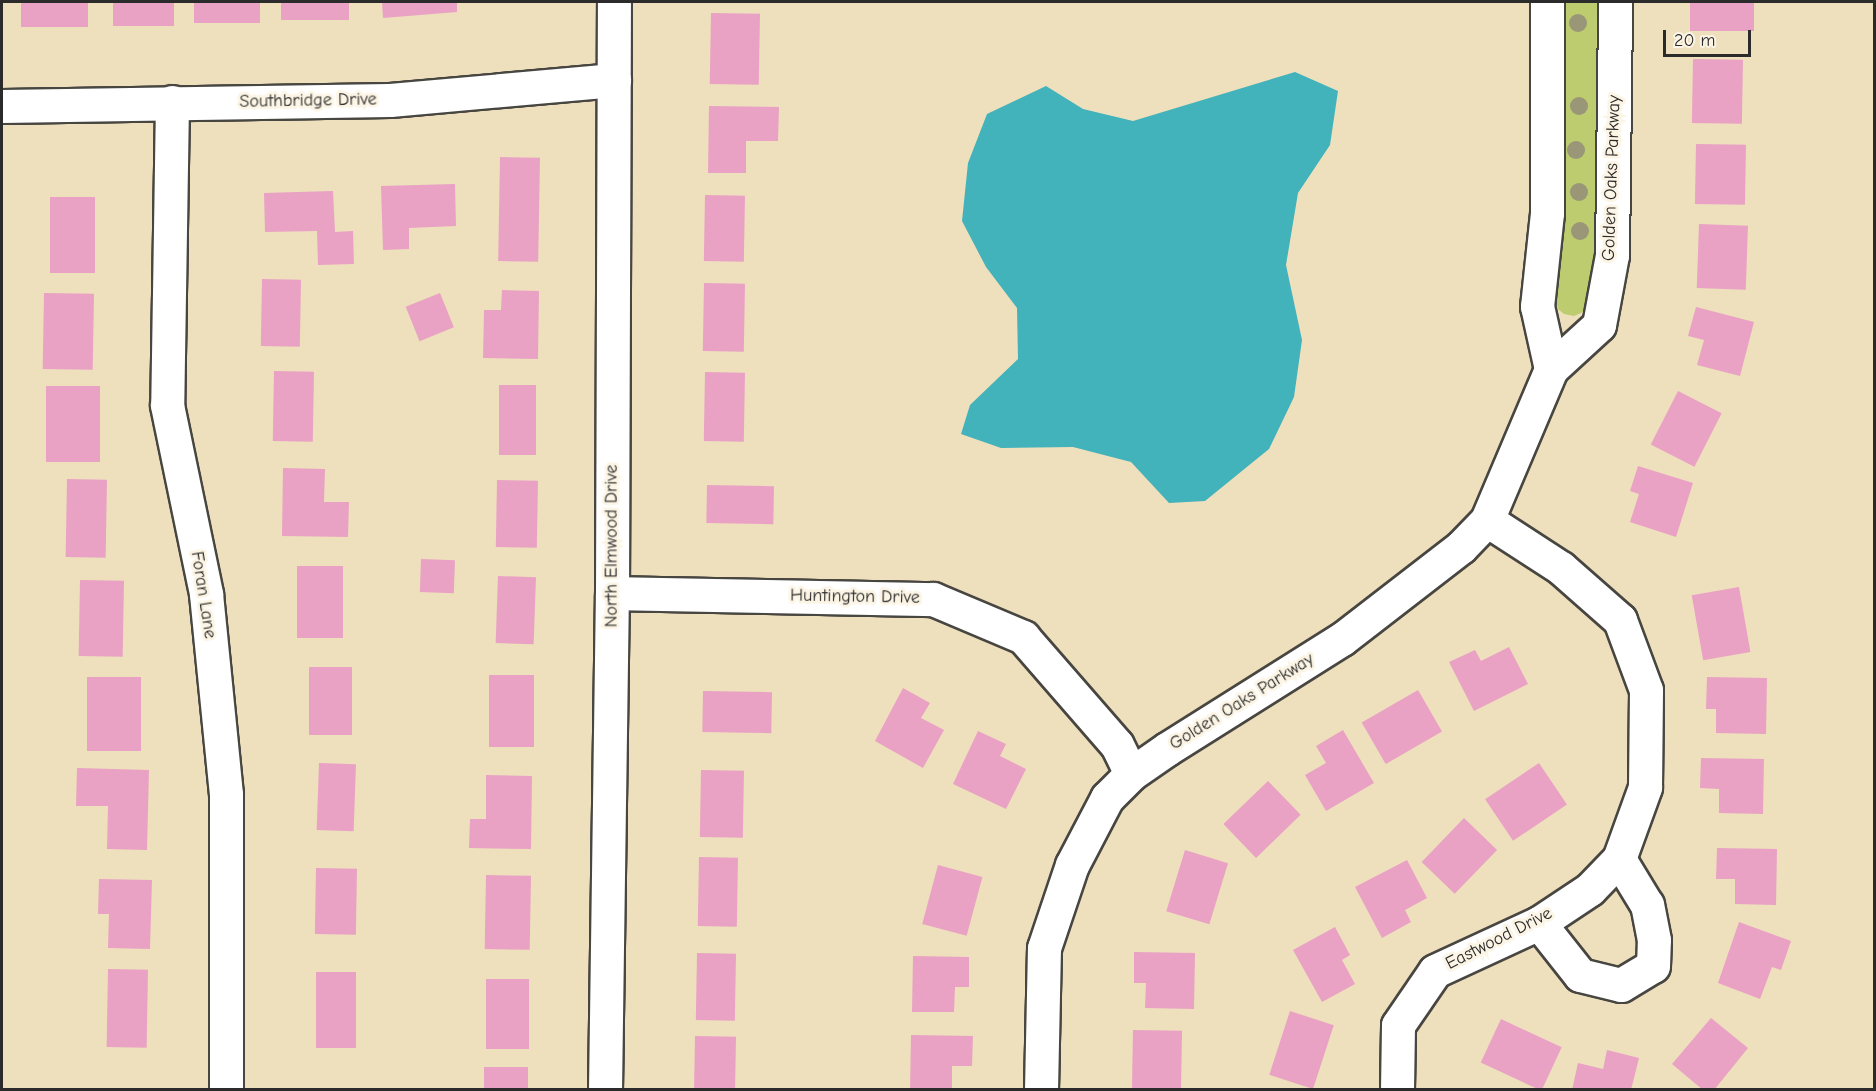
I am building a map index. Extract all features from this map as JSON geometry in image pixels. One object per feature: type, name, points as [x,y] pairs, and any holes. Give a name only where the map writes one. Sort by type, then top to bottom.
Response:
[{"type":"street","name":"North Elmwood Drive","points":[[604,1089],[612,593],[614,2]]},
{"type":"street","points":[[1547,2],[1547,213],[1537,306],[1551,369]]},
{"type":"street","name":"Golden Oaks Parkway","points":[[1041,1089],[1044,948],[1072,865],[1107,798],[1131,774],[1342,639],[1461,546],[1486,520],[1551,369],[1599,325],[1612,255],[1615,2]]},
{"type":"street","name":"Southbridge Drive","points":[[2,106],[390,100],[615,80]]},
{"type":"street","name":"Foran Lane","points":[[172,102],[166,405],[206,594],[226,794],[226,1089]]},
{"type":"street","name":"Eastwood Drive","points":[[1397,1089],[1398,1025],[1435,971],[1539,923],[1590,889],[1619,859],[1645,787],[1646,690],[1620,620],[1561,568],[1486,520]]},
{"type":"street","name":"Huntington Drive","points":[[612,593],[933,599],[1023,637],[1117,745],[1131,774]]},
{"type":"street","points":[[1539,923],[1580,975],[1621,985],[1653,966],[1654,940],[1647,905],[1619,859]]},
{"type":"green space","points":[[1563,2],[1597,2],[1596,239],[1589,306],[1574,316],[1564,314],[1558,309],[1556,299],[1561,253]]},
{"type":"water","points":[[1295,72],[1338,91],[1330,145],[1298,193],[1286,265],[1302,340],[1294,397],[1269,449],[1205,501],[1169,503],[1131,462],[1073,447],[1001,448],[961,434],[970,405],[1018,359],[1017,308],[986,267],[962,221],[968,163],[987,114],[1046,86],[1083,109],[1133,121]]},
{"type":"building","points":[[21,2],[88,2],[88,27],[21,27]]},
{"type":"building","points":[[113,2],[174,2],[174,26],[113,26]]},
{"type":"building","points":[[194,2],[260,2],[260,23],[194,23]]},
{"type":"building","points":[[281,2],[349,2],[349,20],[281,20]]},
{"type":"building","points":[[382,2],[457,2],[457,12],[383,18]]},
{"type":"building","points":[[1690,2],[1754,2],[1754,31],[1690,31]]},
{"type":"building","points":[[711,13],[760,14],[759,85],[710,84]]},
{"type":"building","points":[[1693,59],[1743,60],[1742,124],[1692,123]]},
{"type":"building","points":[[709,106],[779,107],[778,141],[746,141],[746,173],[708,173]]},
{"type":"building","points":[[1696,144],[1746,145],[1745,205],[1695,204]]},
{"type":"building","points":[[500,157],[540,158],[538,262],[498,261]]},
{"type":"building","points":[[455,184],[456,226],[409,228],[409,249],[383,250],[381,186]]},
{"type":"building","points":[[333,191],[335,232],[353,231],[354,264],[318,265],[317,231],[265,232],[264,193]]},
{"type":"building","points":[[705,195],[745,196],[744,262],[704,261]]},
{"type":"building","points":[[50,197],[95,197],[95,273],[50,273]]},
{"type":"building","points":[[1699,224],[1748,226],[1746,290],[1697,288]]},
{"type":"building","points":[[262,279],[301,280],[300,347],[261,346]]},
{"type":"building","points":[[704,283],[745,284],[744,352],[703,351]]},
{"type":"building","points":[[502,290],[539,291],[538,359],[483,358],[484,310],[501,310]]},
{"type":"building","points":[[44,293],[94,294],[93,370],[43,369]]},
{"type":"building","points":[[440,293],[454,327],[420,341],[406,307]]},
{"type":"building","points":[[1696,307],[1754,322],[1740,376],[1697,365],[1704,340],[1688,336]]},
{"type":"building","points":[[274,371],[314,372],[313,442],[273,441]]},
{"type":"building","points":[[705,372],[745,373],[744,442],[704,441]]},
{"type":"building","points":[[499,385],[536,385],[536,455],[499,455]]},
{"type":"building","points":[[46,386],[100,386],[100,462],[46,462]]},
{"type":"building","points":[[1678,391],[1722,413],[1694,467],[1651,444]]},
{"type":"building","points":[[1638,466],[1693,483],[1676,537],[1630,522],[1639,494],[1630,491]]},
{"type":"building","points":[[283,468],[325,469],[324,502],[349,502],[348,537],[282,536]]},
{"type":"building","points":[[67,479],[107,480],[106,558],[66,557]]},
{"type":"building","points":[[497,480],[538,481],[537,548],[496,547]]},
{"type":"building","points":[[707,485],[774,486],[773,524],[706,523]]},
{"type":"building","points":[[421,559],[455,560],[454,593],[420,592]]},
{"type":"building","points":[[297,566],[343,566],[343,638],[297,638]]},
{"type":"building","points":[[498,576],[536,577],[534,644],[496,643]]},
{"type":"building","points":[[80,580],[124,581],[123,657],[79,656]]},
{"type":"building","points":[[1739,587],[1750,652],[1703,660],[1692,595]]},
{"type":"building","points":[[1509,647],[1528,684],[1474,711],[1449,662],[1475,650],[1481,661]]},
{"type":"building","points":[[309,667],[352,667],[352,735],[309,735]]},
{"type":"building","points":[[489,675],[534,675],[534,747],[489,747]]},
{"type":"building","points":[[87,677],[141,677],[141,751],[87,751]]},
{"type":"building","points":[[1707,677],[1767,678],[1766,734],[1716,733],[1716,709],[1706,709]]},
{"type":"building","points":[[903,688],[930,703],[921,718],[944,730],[923,768],[875,741]]},
{"type":"building","points":[[1418,690],[1442,732],[1386,764],[1362,722]]},
{"type":"building","points":[[703,691],[772,692],[771,733],[702,732]]},
{"type":"building","points":[[1343,730],[1374,783],[1326,811],[1305,775],[1326,763],[1316,746]]},
{"type":"building","points":[[978,731],[1006,744],[1000,756],[1026,769],[1006,809],[953,784]]},
{"type":"building","points":[[1701,758],[1764,759],[1763,814],[1719,813],[1719,789],[1700,788]]},
{"type":"building","points":[[319,763],[356,764],[354,831],[317,830]]},
{"type":"building","points":[[1539,763],[1567,804],[1513,841],[1485,799]]},
{"type":"building","points":[[77,768],[149,770],[147,850],[107,849],[108,806],[76,806]]},
{"type":"building","points":[[701,770],[744,771],[743,838],[700,837]]},
{"type":"building","points":[[486,775],[532,776],[531,849],[469,848],[470,819],[486,819]]},
{"type":"building","points":[[1268,781],[1301,815],[1256,858],[1223,824]]},
{"type":"building","points":[[1464,818],[1497,850],[1455,894],[1422,862]]},
{"type":"building","points":[[1717,848],[1777,849],[1776,905],[1735,904],[1735,879],[1716,879]]},
{"type":"building","points":[[1185,850],[1228,863],[1209,924],[1166,911]]},
{"type":"building","points":[[699,857],[738,858],[737,927],[698,926]]},
{"type":"building","points":[[1407,860],[1427,898],[1405,910],[1411,922],[1382,938],[1355,887]]},
{"type":"building","points":[[938,865],[982,877],[967,936],[922,924]]},
{"type":"building","points":[[316,868],[357,869],[356,935],[315,934]]},
{"type":"building","points":[[486,875],[531,876],[530,950],[485,949]]},
{"type":"building","points":[[99,879],[152,880],[150,949],[108,948],[109,914],[98,914]]},
{"type":"building","points":[[1739,922],[1791,941],[1781,970],[1772,967],[1760,999],[1718,983]]},
{"type":"building","points":[[1335,927],[1350,955],[1342,960],[1355,984],[1322,1002],[1293,950]]},
{"type":"building","points":[[1134,952],[1195,953],[1194,1009],[1145,1008],[1146,983],[1134,983]]},
{"type":"building","points":[[697,953],[736,954],[735,1021],[696,1020]]},
{"type":"building","points":[[913,956],[969,957],[969,987],[955,987],[954,1012],[912,1012]]},
{"type":"building","points":[[108,969],[148,970],[147,1048],[107,1047]]},
{"type":"building","points":[[316,972],[356,972],[356,1048],[316,1048]]},
{"type":"building","points":[[486,979],[529,979],[529,1049],[486,1049]]},
{"type":"building","points":[[1290,1011],[1334,1025],[1313,1089],[1269,1075]]},
{"type":"building","points":[[1711,1018],[1748,1048],[1714,1090],[1703,1090],[1672,1064]]},
{"type":"building","points":[[1501,1019],[1562,1047],[1542,1090],[1481,1063]]},
{"type":"building","points":[[1133,1030],[1182,1031],[1181,1090],[1132,1090]]},
{"type":"building","points":[[911,1035],[973,1036],[972,1066],[952,1066],[952,1090],[910,1090]]},
{"type":"building","points":[[695,1036],[736,1037],[735,1090],[694,1090]]},
{"type":"building","points":[[1607,1050],[1639,1058],[1631,1090],[1572,1090],[1578,1063],[1603,1069]]},
{"type":"building","points":[[484,1067],[528,1067],[528,1090],[484,1090]]}]
